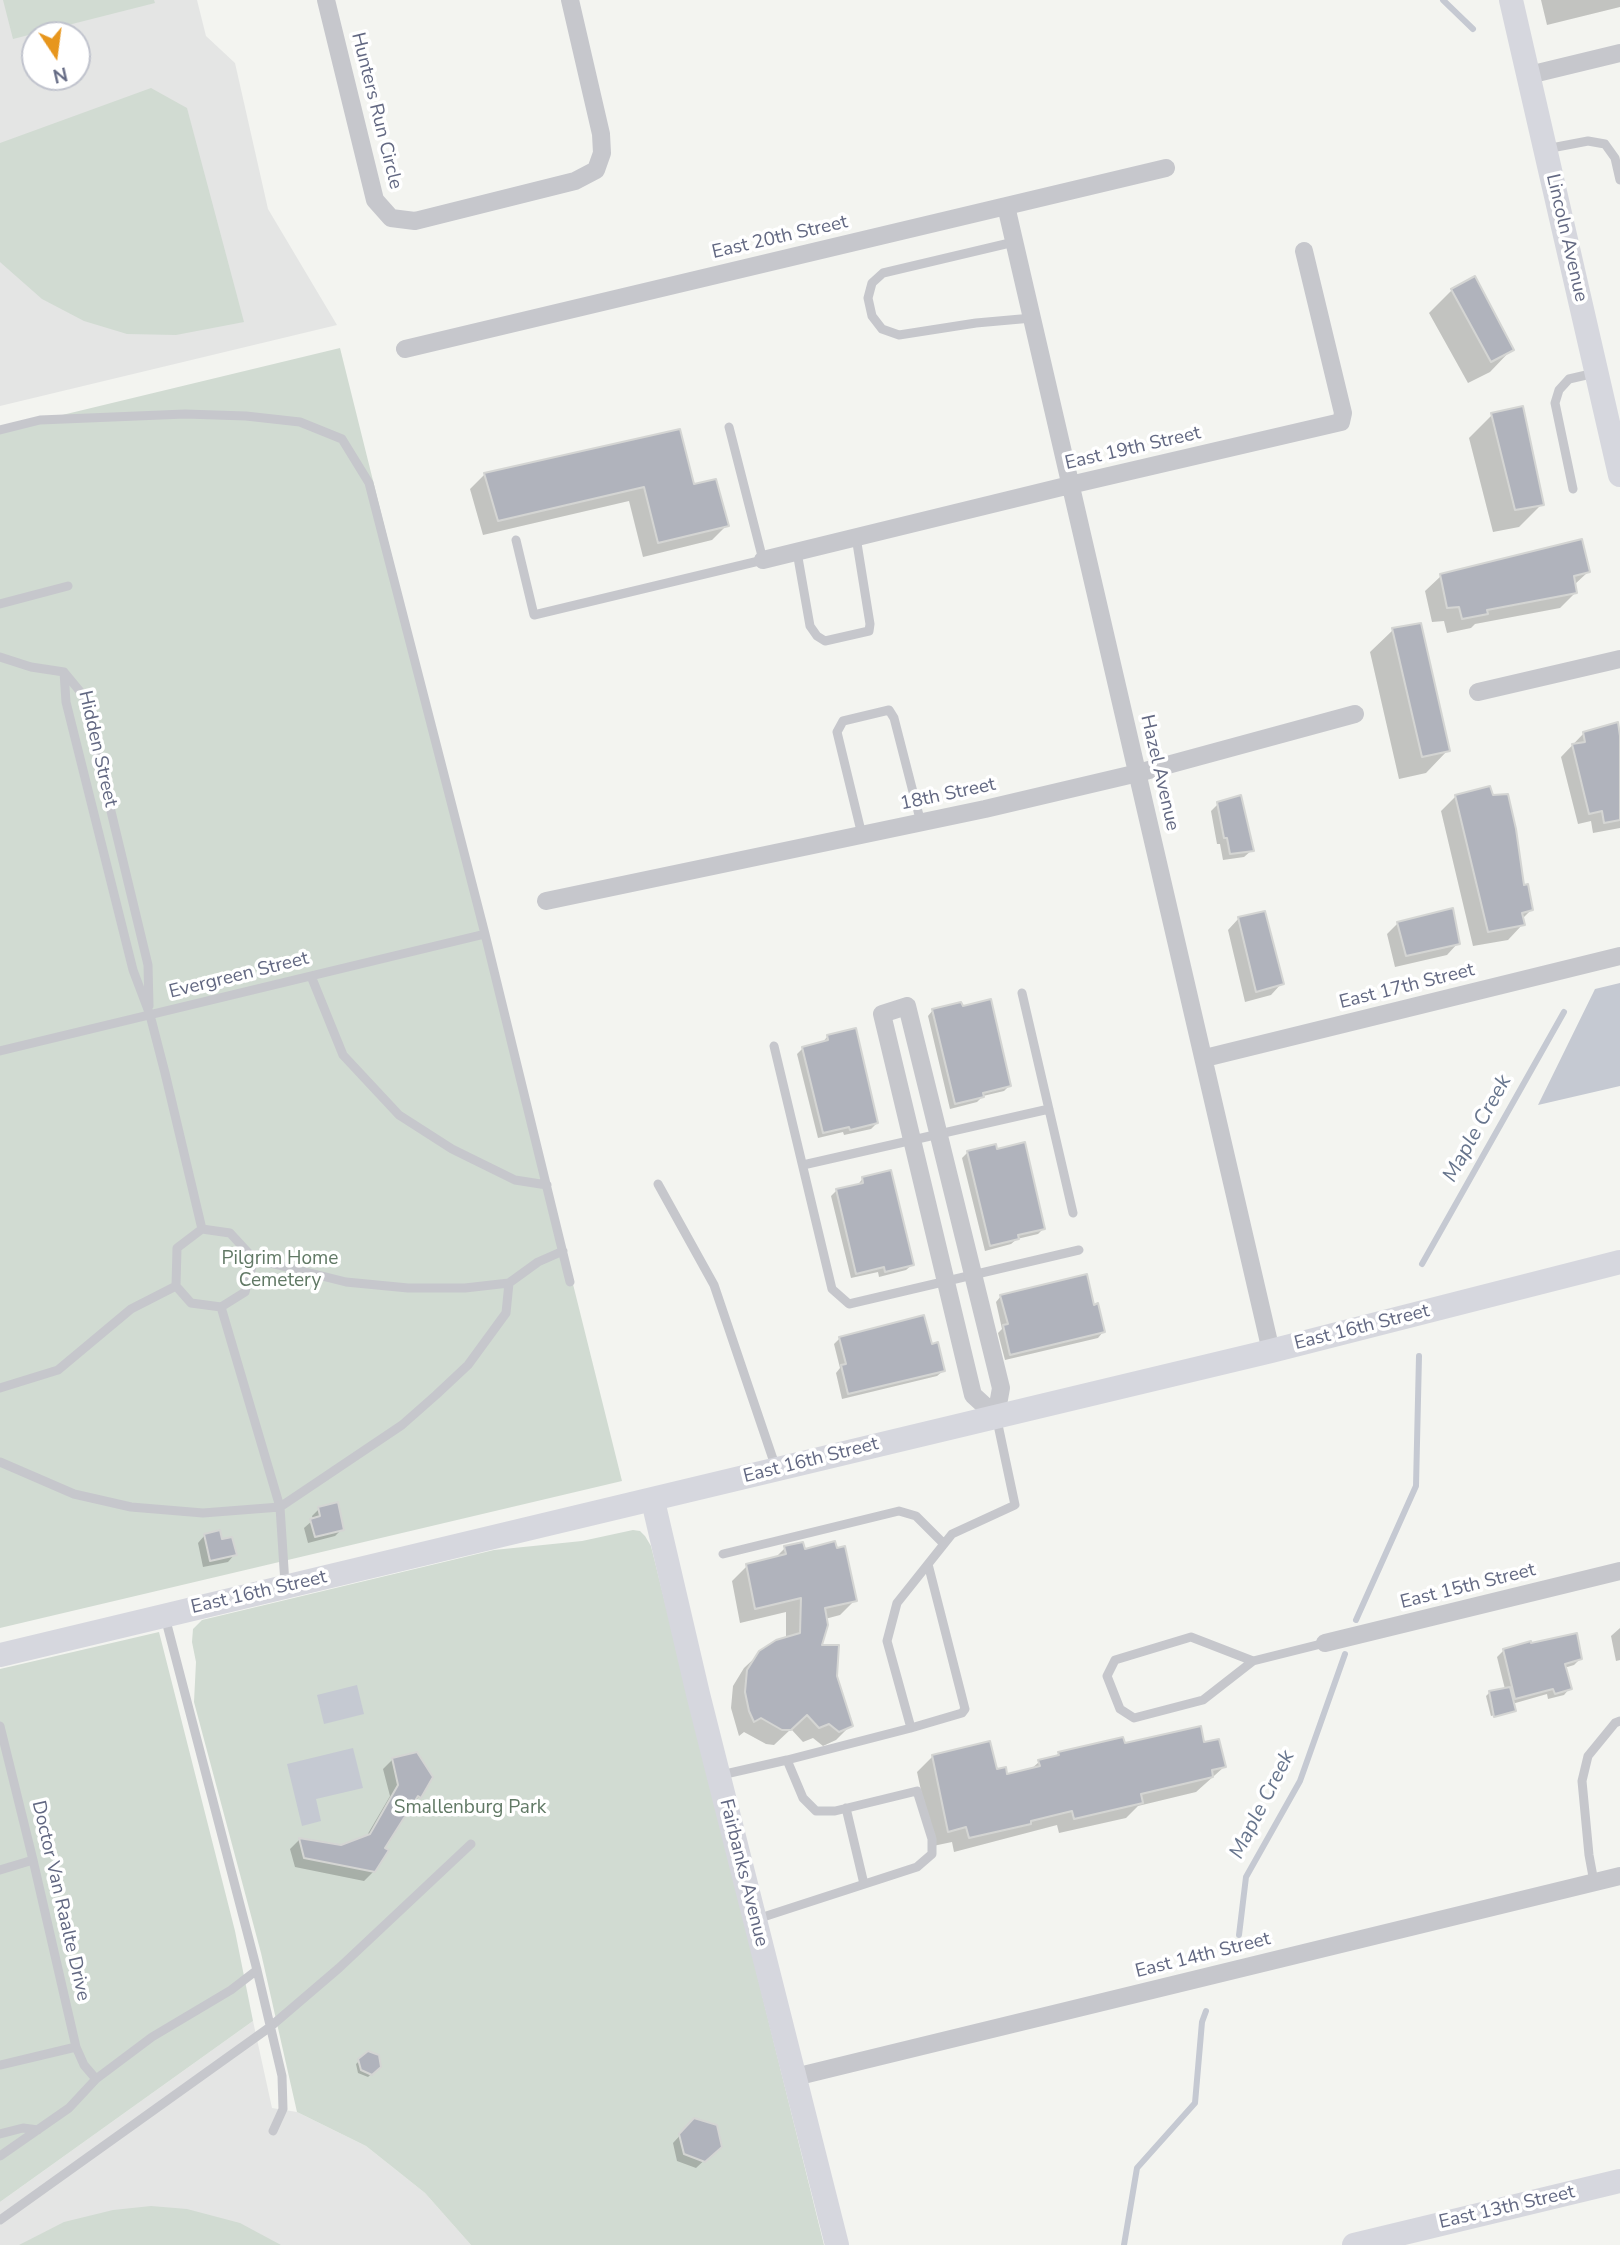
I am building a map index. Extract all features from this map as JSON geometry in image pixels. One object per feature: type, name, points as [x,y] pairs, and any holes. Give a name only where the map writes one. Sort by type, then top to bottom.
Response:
[{"type":"main road","name":"Lincoln Avenue","points":[[1511,0],[1597,372],[1608,405],[1620,475]]},
{"type":"main road","name":"East 16th Street","points":[[0,1655],[1271,1351],[1620,1262]]},
{"type":"main road","name":"Fairbanks Avenue","points":[[653,1500],[719,1776],[837,2245]]},
{"type":"main road","name":"East 13th Street","points":[[1354,2245],[1620,2182]]},
{"type":"street","name":"Hunters Run Circle","points":[[326,0],[375,200],[391,218],[415,221],[575,181],[596,170],[602,153],[601,134],[570,0]]},
{"type":"street","points":[[1529,75],[1620,53]]},
{"type":"street","name":"East 20th Street","points":[[405,349],[1166,168]]},
{"type":"street","name":"Hazel Avenue","points":[[1006,206],[1271,1351]]},
{"type":"street","name":"East 19th Street","points":[[763,560],[1341,422],[1343,413],[1304,251]]},
{"type":"street","points":[[1478,692],[1620,659]]},
{"type":"street","name":"18th Street","points":[[546,901],[921,823],[1138,774],[1355,715]]},
{"type":"street","name":"East 17th Street","points":[[1205,1058],[1620,956]]},
{"type":"street","points":[[907,1006],[1001,1388],[996,1416],[973,1395],[882,1014],[907,1006]]},
{"type":"street","name":"East 15th Street","points":[[1325,1643],[1620,1571]]},
{"type":"street","name":"East 14th Street","points":[[795,2077],[1620,1876]]},
{"type":"lane","points":[[1546,149],[1588,141],[1605,144],[1615,158],[1620,180]]},
{"type":"lane","points":[[1014,242],[883,273],[872,283],[870,290],[868,298],[872,316],[882,329],[899,335],[976,323],[1032,318]]},
{"type":"lane","points":[[1573,489],[1555,403],[1559,390],[1569,379],[1597,372]]},
{"type":"lane","points":[[0,430],[40,420],[185,414],[300,422],[342,439],[369,483],[485,934],[569,1282]]},
{"type":"lane","points":[[516,540],[534,615],[763,560],[729,427]]},
{"type":"lane","points":[[797,552],[810,626],[817,635],[825,641],[869,631],[856,537]]},
{"type":"lane","points":[[0,604],[68,586]]},
{"type":"lane","points":[[0,657],[31,667],[64,673]]},
{"type":"lane","name":"Hidden Street","points":[[64,673],[69,716],[133,970],[150,1015],[202,1229]]},
{"type":"lane","name":"Hidden Street","points":[[64,673],[83,695],[148,965],[150,1015]]},
{"type":"lane","points":[[862,835],[837,732],[843,720],[889,710],[894,718],[921,823]]},
{"type":"lane","name":"Evergreen Street","points":[[0,1051],[485,934]]},
{"type":"lane","points":[[311,976],[343,1055],[400,1115],[453,1149],[515,1181],[547,1185]]},
{"type":"lane","points":[[1022,993],[1073,1213]]},
{"type":"lane","points":[[774,1046],[832,1289],[849,1304],[1079,1250]]},
{"type":"lane","points":[[803,1165],[1049,1109]]},
{"type":"lane","points":[[658,1184],[714,1285],[776,1470]]},
{"type":"lane","points":[[254,1259],[245,1292],[221,1307],[191,1303],[176,1286],[177,1248],[202,1229],[230,1233],[254,1259],[346,1282],[408,1288],[465,1288],[509,1283],[538,1262],[563,1251]]},
{"type":"lane","points":[[0,1462],[74,1494],[131,1507],[203,1513],[280,1507],[402,1425],[460,1372],[506,1313],[509,1283]]},
{"type":"lane","points":[[0,1388],[58,1370],[131,1309],[176,1286]]},
{"type":"lane","points":[[221,1307],[280,1507],[286,1588]]},
{"type":"lane","points":[[911,1728],[887,1641],[897,1603],[952,1534],[1015,1505],[996,1416]]},
{"type":"lane","points":[[723,1553],[899,1511],[916,1516],[944,1544]]},
{"type":"lane","points":[[719,1776],[962,1713],[965,1709],[928,1564]]},
{"type":"lane","points":[[165,1615],[282,2076],[283,2109],[273,2131]]},
{"type":"lane","points":[[1253,1661],[1191,1637],[1115,1660],[1107,1676],[1120,1709],[1135,1718],[1203,1700],[1253,1661],[1325,1643]]},
{"type":"lane","points":[[1594,1882],[1582,1780],[1588,1756],[1615,1723],[1620,1721]]},
{"type":"lane","name":"Doctor Van Raalte Drive","points":[[0,1726],[76,2047],[84,2065],[96,2079]]},
{"type":"lane","points":[[755,1920],[917,1867],[932,1854],[932,1839],[917,1791],[835,1811],[816,1811],[803,1797],[787,1760]]},
{"type":"lane","points":[[846,1808],[864,1884]]},
{"type":"lane","points":[[0,2220],[270,2027],[339,1968],[471,1844]]},
{"type":"lane","points":[[0,1870],[33,1860]]},
{"type":"lane","points":[[0,2156],[69,2108],[96,2079],[152,2037],[231,1990],[257,1970]]},
{"type":"lane","points":[[0,2065],[76,2047]]},
{"type":"lane","points":[[0,2134],[23,2128],[38,2130]]},
{"type":"shaded area","points":[[0,0],[197,0],[206,36],[235,63],[268,209],[337,325],[0,406]]},
{"type":"shaded area","points":[[1620,983],[1620,1086],[1538,1105],[1595,989]]},
{"type":"shaded area","points":[[357,1685],[364,1714],[324,1724],[317,1695]]},
{"type":"shaded area","points":[[353,1748],[363,1788],[316,1799],[321,1821],[302,1826],[287,1764]]},
{"type":"shaded area","points":[[253,2021],[272,2108],[297,2112],[366,2146],[425,2193],[471,2245],[0,2245],[0,2202]]},
{"type":"green space","points":[[3,0],[154,0],[155,3],[84,21],[21,21],[21,37],[13,39]]},
{"type":"green space","points":[[151,88],[187,108],[244,322],[176,335],[127,334],[84,321],[42,299],[0,262],[0,143]]},
{"type":"green space","name":"Pilgrim Home Cemetery","points":[[340,348],[622,1481],[0,1628],[0,430]]},
{"type":"green space","name":"Smallenburg Park","points":[[633,1530],[640,1531],[651,1546],[824,2245],[471,2245],[425,2193],[366,2146],[297,2112],[261,1953],[194,1702],[196,1662],[192,1642],[193,1629],[202,1620],[494,1550],[582,1541]]},
{"type":"green space","points":[[159,1632],[235,1931],[253,2021],[0,2202],[0,1669]]},
{"type":"green space","points":[[151,2206],[187,2209],[240,2223],[281,2245],[19,2245],[64,2222],[113,2210]]},
{"type":"building","points":[[1475,276],[1514,350],[1491,362],[1451,289]]},
{"type":"building","points":[[1523,406],[1544,505],[1515,510],[1491,413]]},
{"type":"building","points":[[680,429],[694,484],[716,479],[729,526],[658,543],[644,487],[498,521],[484,473]]},
{"type":"building","points":[[1582,539],[1590,572],[1574,576],[1577,593],[1487,610],[1488,614],[1462,619],[1459,607],[1447,608],[1440,574]]},
{"type":"building","points":[[1421,623],[1450,751],[1422,757],[1392,628]]},
{"type":"building","points":[[1618,722],[1620,820],[1604,823],[1602,811],[1589,814],[1572,744],[1585,742],[1583,732]]},
{"type":"building","points":[[1490,786],[1493,795],[1508,794],[1524,885],[1528,884],[1533,910],[1522,913],[1525,925],[1488,932],[1455,795]]},
{"type":"building","points":[[1241,795],[1254,851],[1230,854],[1217,802]]},
{"type":"building","points":[[1453,908],[1460,944],[1406,956],[1397,922]]},
{"type":"building","points":[[1265,911],[1284,984],[1256,992],[1238,917]]},
{"type":"building","points":[[991,999],[1011,1086],[983,1093],[984,1097],[955,1104],[932,1009],[961,1002],[963,1006]]},
{"type":"building","points":[[856,1028],[878,1123],[823,1133],[802,1047],[828,1040],[827,1035]]},
{"type":"building","points":[[1025,1142],[1045,1229],[1018,1235],[1019,1239],[990,1246],[967,1151],[996,1144],[997,1149]]},
{"type":"building","points":[[891,1170],[914,1265],[885,1272],[884,1267],[856,1274],[836,1189],[863,1183],[862,1177]]},
{"type":"building","points":[[1087,1274],[1094,1305],[1098,1303],[1105,1332],[1010,1355],[1003,1325],[1008,1324],[1000,1295]]},
{"type":"building","points":[[924,1315],[932,1344],[938,1342],[945,1371],[848,1394],[841,1365],[846,1364],[839,1337]]},
{"type":"building","points":[[338,1502],[344,1530],[315,1537],[310,1519],[320,1516],[318,1507]]},
{"type":"building","points":[[220,1530],[222,1539],[232,1537],[237,1555],[210,1561],[204,1534]]},
{"type":"building","points":[[835,1541],[837,1548],[845,1546],[857,1601],[825,1608],[828,1625],[822,1645],[839,1645],[837,1676],[853,1726],[839,1732],[829,1724],[819,1728],[807,1715],[791,1730],[782,1730],[761,1718],[754,1722],[745,1692],[747,1670],[759,1651],[776,1640],[800,1633],[801,1598],[755,1609],[746,1564],[786,1554],[784,1546],[803,1542],[805,1549]]},
{"type":"building","points":[[1577,1633],[1582,1659],[1565,1664],[1572,1689],[1555,1694],[1553,1689],[1515,1699],[1503,1649]]},
{"type":"building","points":[[1510,1687],[1516,1711],[1494,1717],[1489,1691]]},
{"type":"building","points":[[1201,1726],[1204,1742],[1219,1739],[1226,1767],[1212,1770],[1213,1777],[1141,1794],[1143,1803],[1074,1819],[1072,1811],[1031,1821],[1031,1824],[969,1838],[966,1827],[948,1832],[932,1755],[990,1741],[997,1769],[1006,1767],[1007,1774],[1040,1766],[1038,1760],[1059,1755],[1058,1752],[1123,1737],[1125,1743]]},
{"type":"building","points":[[417,1752],[433,1777],[385,1848],[389,1850],[375,1872],[304,1858],[299,1838],[341,1845],[370,1834],[398,1785],[392,1758]]},
{"type":"building","points":[[368,2051],[379,2055],[381,2067],[372,2075],[361,2070],[358,2059]]},
{"type":"building","points":[[694,2118],[717,2125],[722,2147],[705,2162],[684,2154],[679,2134]]},
{"type":"waterway","name":"Maple Creek","points":[[1443,0],[1473,29]]},
{"type":"waterway","name":"Maple Creek","points":[[1422,1264],[1564,1012]]},
{"type":"waterway","name":"Maple Creek","points":[[1356,1620],[1416,1486],[1419,1356]]},
{"type":"waterway","name":"Maple Creek","points":[[1239,1935],[1246,1877],[1300,1781],[1345,1654]]},
{"type":"waterway","name":"Maple Creek","points":[[1124,2245],[1137,2168],[1195,2103],[1202,2022],[1206,2011]]}]
